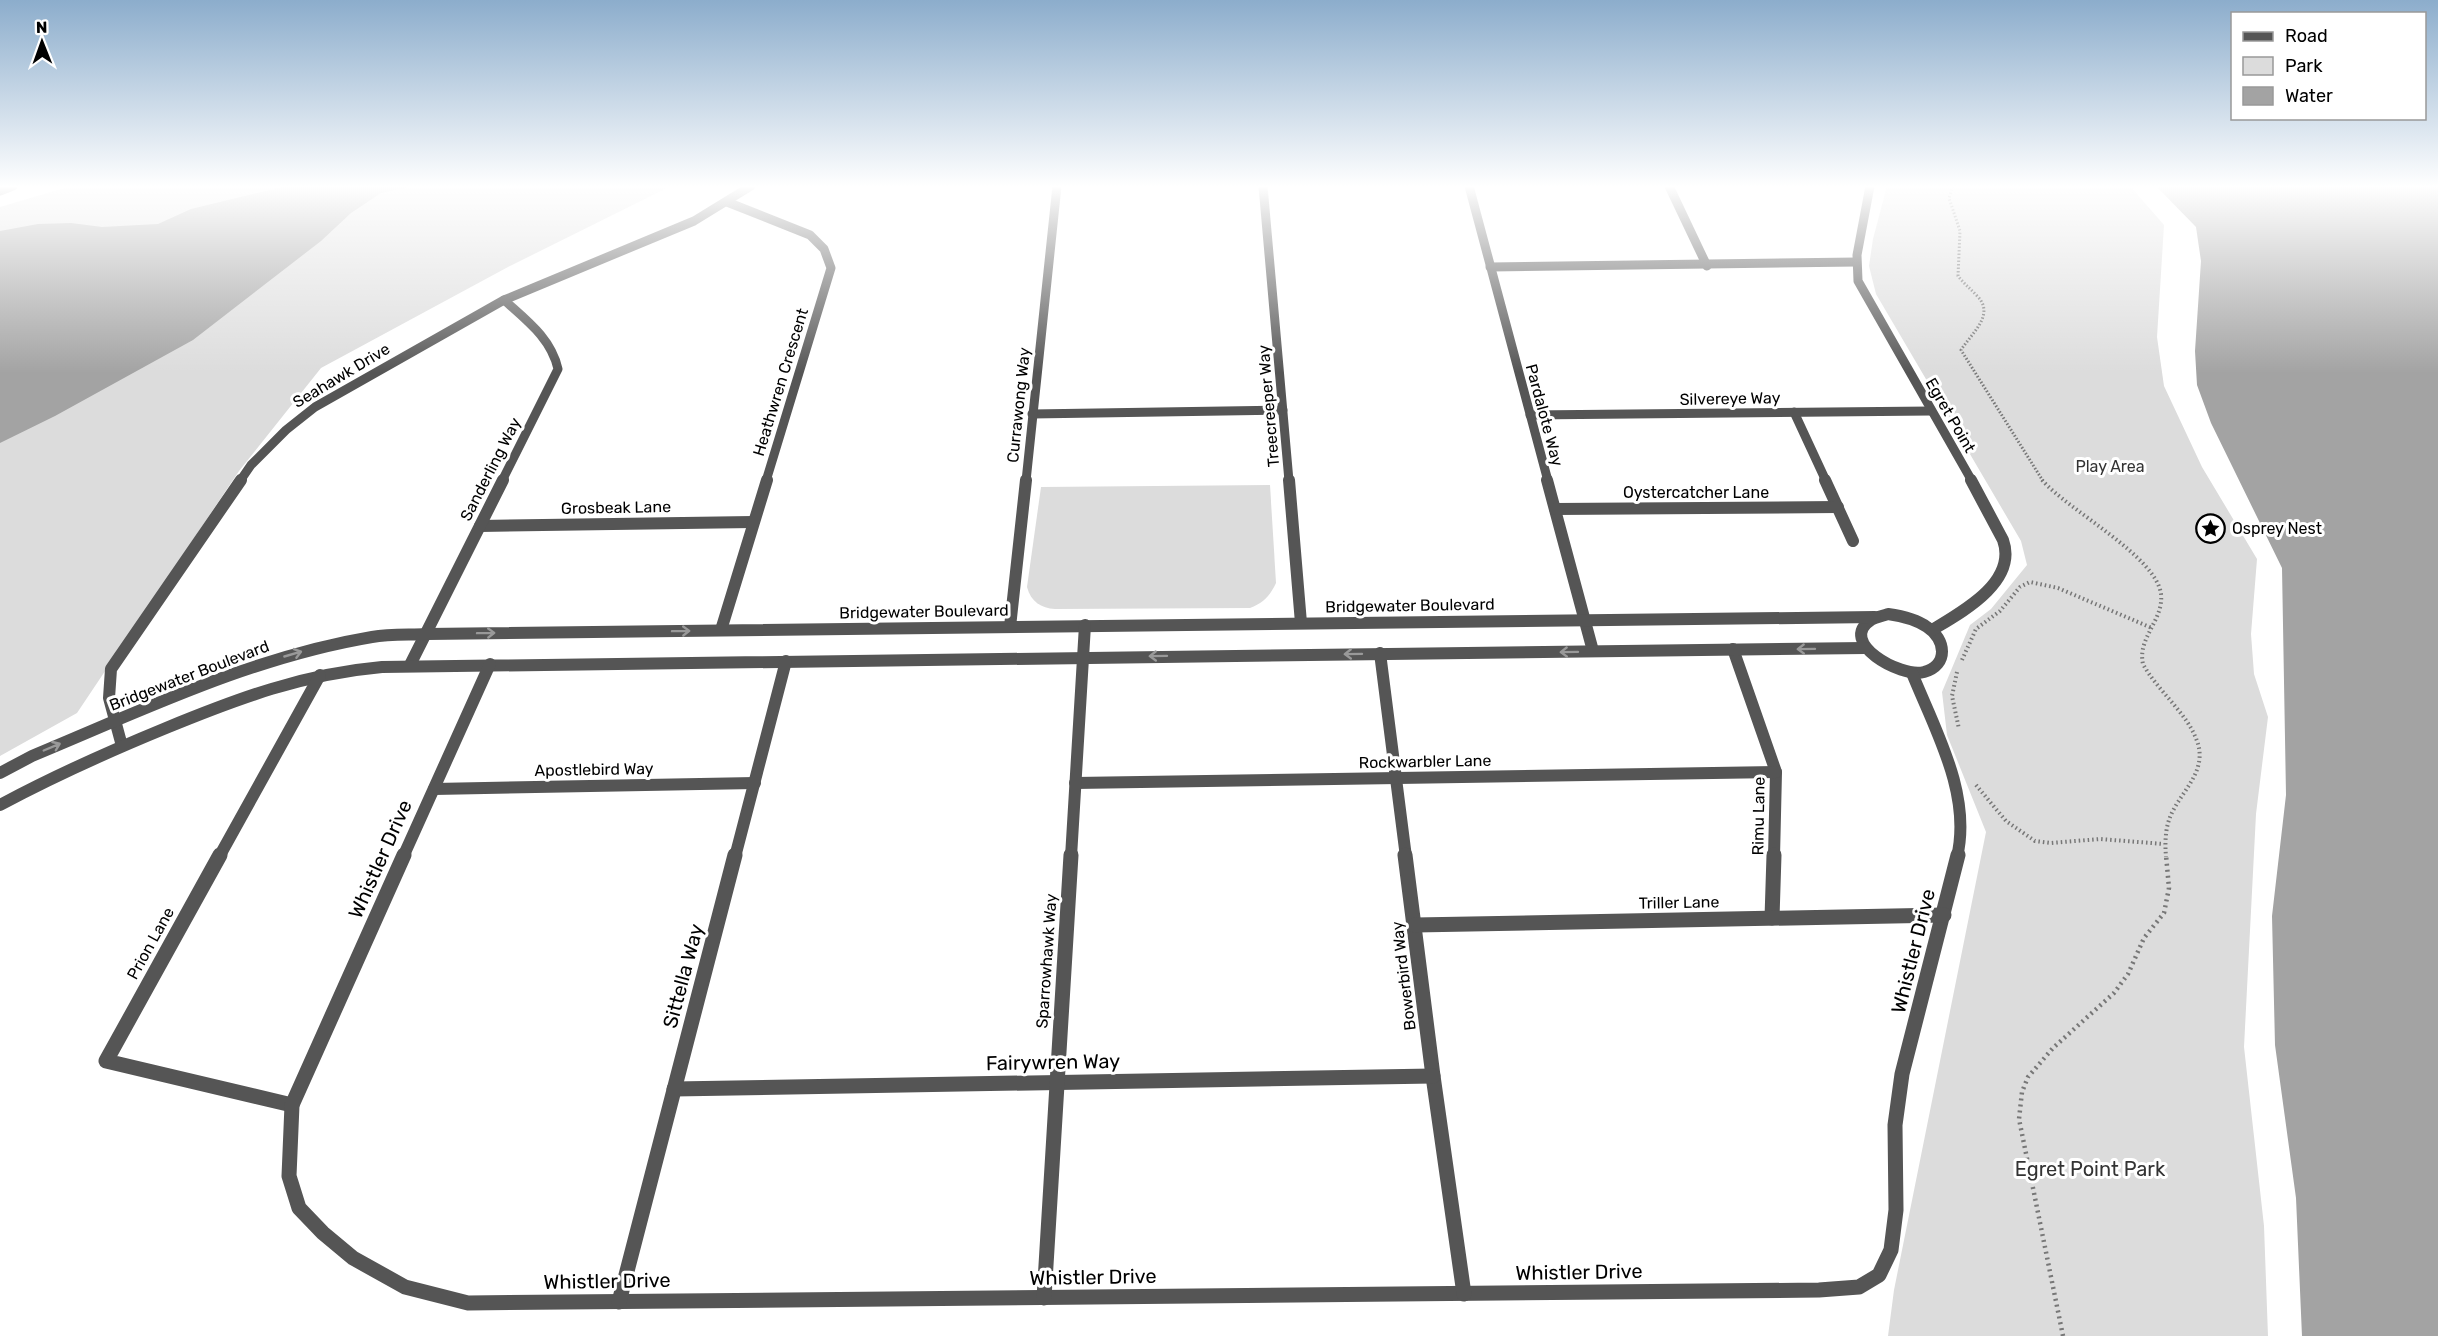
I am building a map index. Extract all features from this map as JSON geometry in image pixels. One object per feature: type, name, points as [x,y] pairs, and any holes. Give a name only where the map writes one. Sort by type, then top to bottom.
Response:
[{"type":"street","name":"Seahawk Drive","points":[[122,746],[107,686],[111,669],[245,474],[268,446],[325,401],[504,300],[627,248]]},
{"type":"street","name":"Heathwren Crescent","points":[[721,630],[831,268],[824,248]]},
{"type":"street","name":"Currawong Way","points":[[1010,627],[1050,248]]},
{"type":"street","name":"Treecreeper Way","points":[[1269,248],[1301,623]]},
{"type":"street","name":"Pardalote Way","points":[[1485,248],[1593,651]]},
{"type":"street","points":[[1699,248],[1707,266]]},
{"type":"street","name":"Egret Point","points":[[1859,248],[1856,262],[1858,281],[1866,298],[1996,523],[2006,551],[2003,568],[1992,584],[1954,617],[1932,630]]},
{"type":"street","points":[[1490,267],[1707,266],[1856,262]]},
{"type":"street","name":"Sanderling Way","points":[[410,665],[558,369],[557,359],[544,337],[504,300]]},
{"type":"street","points":[[1032,414],[1283,411]]},
{"type":"street","name":"Silvereye Way","points":[[1530,415],[1931,411]]},
{"type":"street","points":[[1794,412],[1853,541]]},
{"type":"street","name":"Oystercatcher Lane","points":[[1555,509],[1838,507]]},
{"type":"street","name":"Grosbeak Lane","points":[[480,525],[753,522]]},
{"type":"street","points":[[1888,614],[1918,621],[1932,630],[1941,640],[1944,650],[1943,660],[1937,668],[1912,673],[1877,660],[1865,648],[1860,635],[1864,624],[1875,617],[1888,614]]},
{"type":"street","name":"Bridgewater Boulevard","points":[[0,773],[32,756],[234,672],[302,652],[374,637],[427,634],[721,630],[1875,617]]},
{"type":"street","name":"Sparrowhawk Way","points":[[1044,1299],[1085,626]]},
{"type":"street","points":[[0,805],[36,785],[122,746],[237,699],[320,675],[367,668],[410,665],[1865,648]]},
{"type":"street","name":"Rimu Lane","points":[[1733,650],[1776,771],[1772,918]]},
{"type":"street","name":"Bowerbird Way","points":[[1380,653],[1398,778],[1433,1076],[1464,1294]]},
{"type":"street","name":"Sittella Way","points":[[619,1302],[786,661]]},
{"type":"street","name":"Whistler Drive","points":[[490,664],[292,1106],[289,1136],[289,1176],[300,1208],[322,1233],[353,1257],[405,1287],[468,1303],[1044,1299],[1819,1290],[1859,1287],[1879,1275],[1892,1250],[1896,1209],[1895,1125],[1902,1074],[1944,915],[1962,836],[1954,778],[1912,673]]},
{"type":"street","name":"Prion Lane","points":[[292,1106],[105,1061],[320,675]]},
{"type":"street","name":"Rockwarbler Lane","points":[[1075,783],[1776,771]]},
{"type":"street","name":"Apostlebird Way","points":[[434,789],[755,783]]},
{"type":"street","name":"Triller Lane","points":[[1415,925],[1944,915]]},
{"type":"street","name":"Fairywren Way","points":[[674,1089],[1433,1076]]},
{"type":"path","points":[[1959,248],[1958,276],[1981,300],[1984,308],[1984,317],[1961,350],[2043,481],[2058,498],[2141,561],[2153,575],[2161,589],[2162,604],[2143,645],[2141,657],[2145,668],[2199,745],[2199,765],[2169,819],[2164,844],[2168,875],[2166,910],[2143,940],[2125,980],[2098,1009],[2052,1049],[2033,1070],[2022,1090],[2019,1119],[2063,1336]]},
{"type":"path","points":[[1960,735],[1952,696],[1953,682],[1960,664],[1976,629],[2000,611],[2020,587],[2030,582],[2058,588],[2152,628]]},
{"type":"path","points":[[1975,784],[1989,805],[2014,828],[2042,843],[2068,843],[2092,839],[2164,844]]},
{"type":"green space","points":[[0,248],[546,248],[321,368],[239,471],[77,713],[0,756]]},
{"type":"green space","name":"Egret Point Park","points":[[1872,248],[2163,248],[2157,337],[2164,386],[2202,467],[2257,559],[2251,634],[2254,674],[2268,717],[2256,814],[2244,1047],[2264,1226],[2268,1336],[1888,1336],[1894,1290],[1986,832],[1947,735],[1942,692],[1970,625],[1991,609],[2027,565],[2021,541],[1876,294],[1869,266]]},
{"type":"green space","points":[[1270,485],[1276,583],[1266,599],[1255,606],[1250,608],[1055,609],[1037,603],[1031,597],[1027,587],[1041,487]]},
{"type":"water","points":[[0,248],[312,248],[193,340],[55,416],[0,443]]},
{"type":"water","points":[[2199,248],[2438,248],[2438,1336],[2302,1336],[2296,1198],[2275,1045],[2272,916],[2286,795],[2282,568],[2211,423],[2197,385],[2195,351],[2201,261]]},
{"type":"place","name":"Osprey Nest","points":[[2211,528]]},
{"type":"park label","name":"Play Area","points":[[2110,466]]}]
